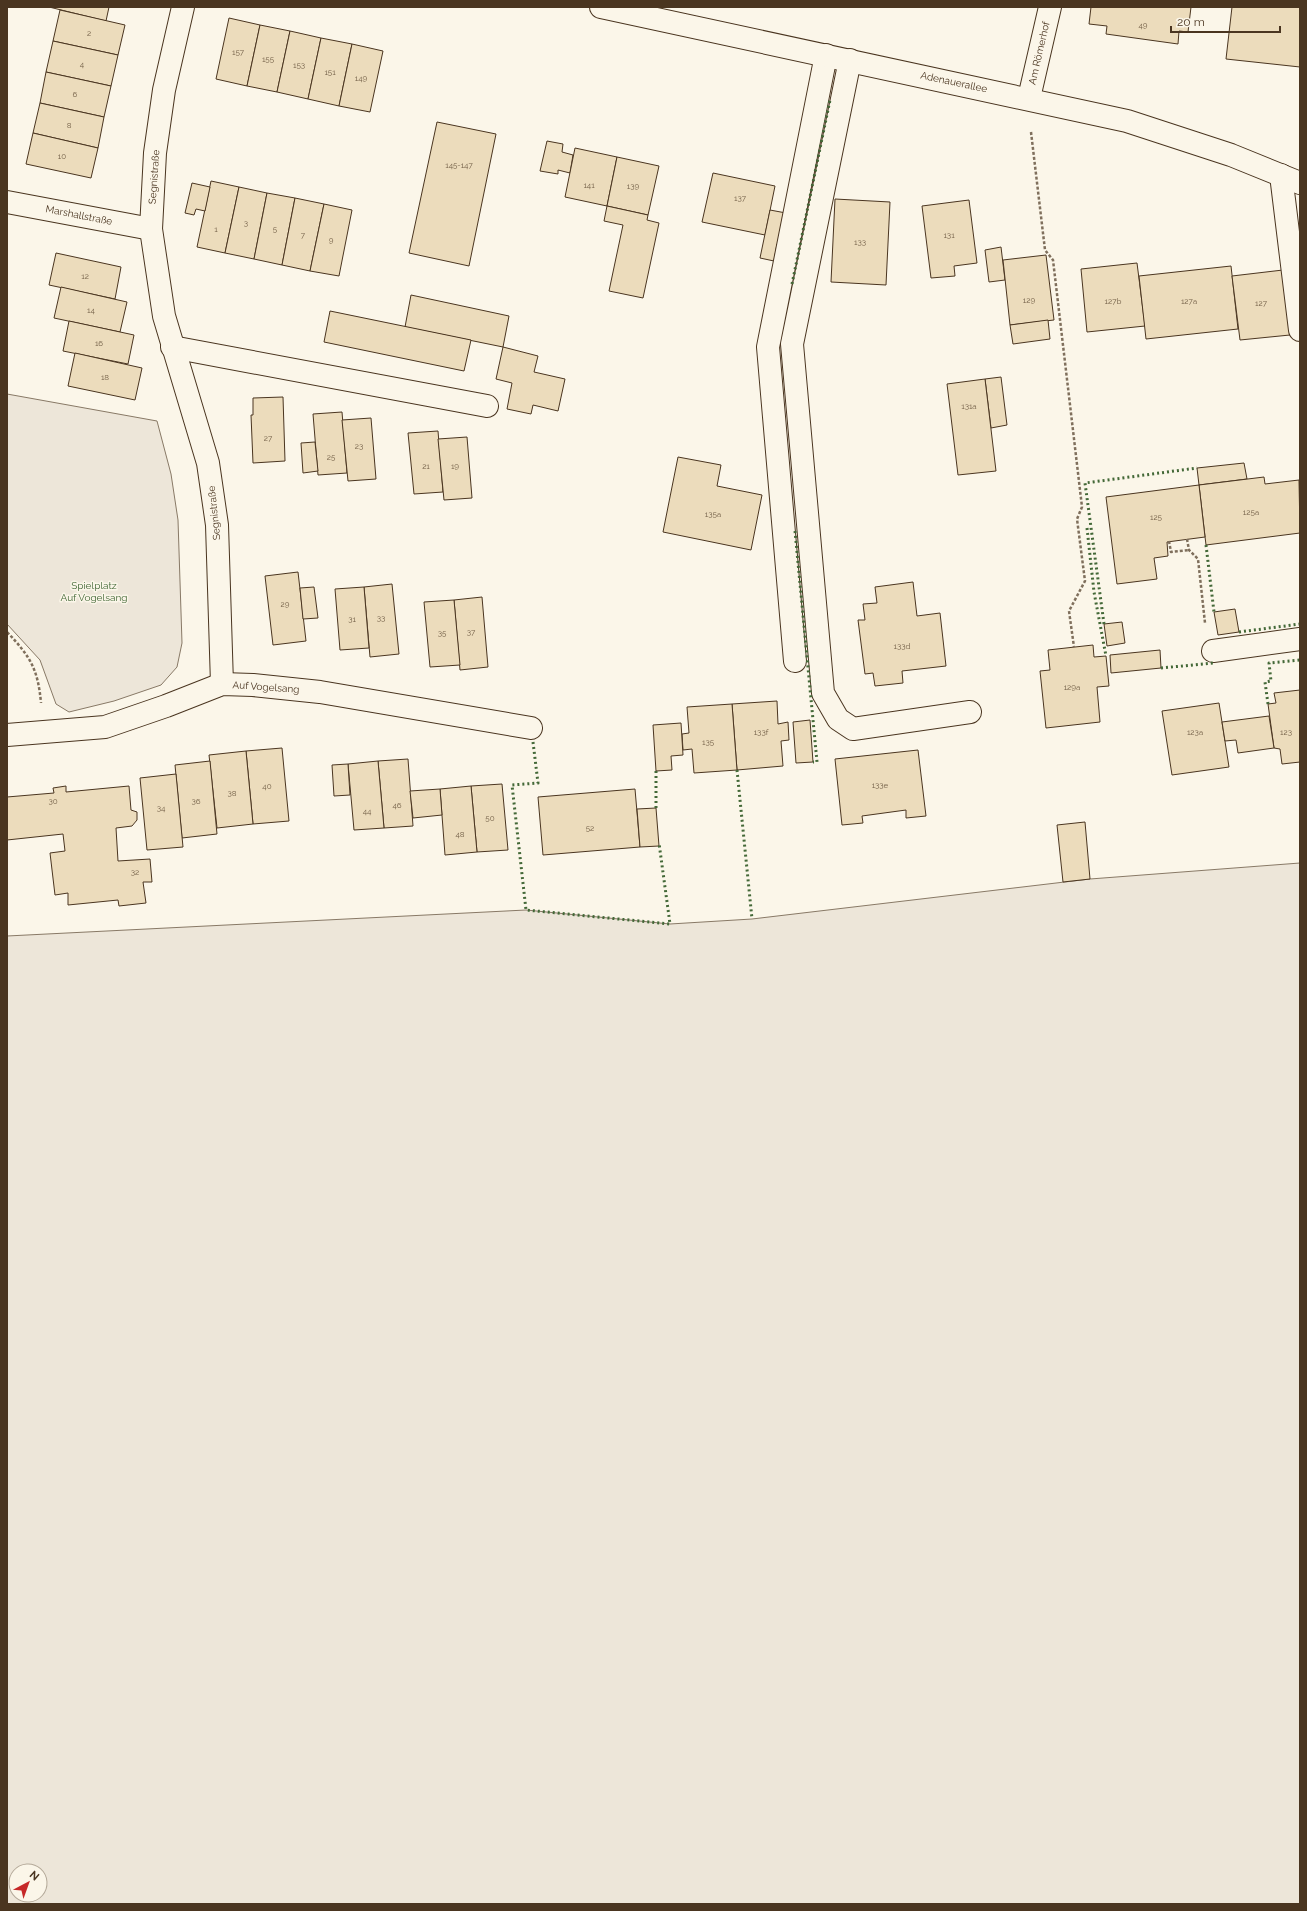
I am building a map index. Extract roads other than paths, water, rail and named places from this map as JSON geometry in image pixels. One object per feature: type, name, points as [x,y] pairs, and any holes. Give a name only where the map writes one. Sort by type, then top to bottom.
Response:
[{"type":"street","name":"Segnistraße","points":[[183,7],[164,90],[156,145],[151,229],[164,316],[208,464],[217,525],[222,684]]},
{"type":"street","name":"Adenauerallee","points":[[601,7],[1029,98],[1127,121],[1205,146],[1290,179]]},
{"type":"street","name":"Am Römerhof","points":[[1029,98],[1050,7]]},
{"type":"street","points":[[795,661],[768,347],[826,55]]},
{"type":"street","points":[[850,60],[792,344],[823,693],[838,719],[853,729],[970,712]]},
{"type":"street","points":[[1290,179],[1300,330]]},
{"type":"street","name":"Marshallstraße","points":[[7,202],[151,229]]},
{"type":"street","points":[[172,347],[486,406]]},
{"type":"street","points":[[1213,651],[1300,639]]},
{"type":"street","name":"Auf Vogelsang","points":[[7,735],[104,727],[172,704],[222,684],[253,685],[320,692],[531,728]]},
{"type":"park label","name":"Spielplatz Auf Vogelsang","points":[[94,590]]}]
